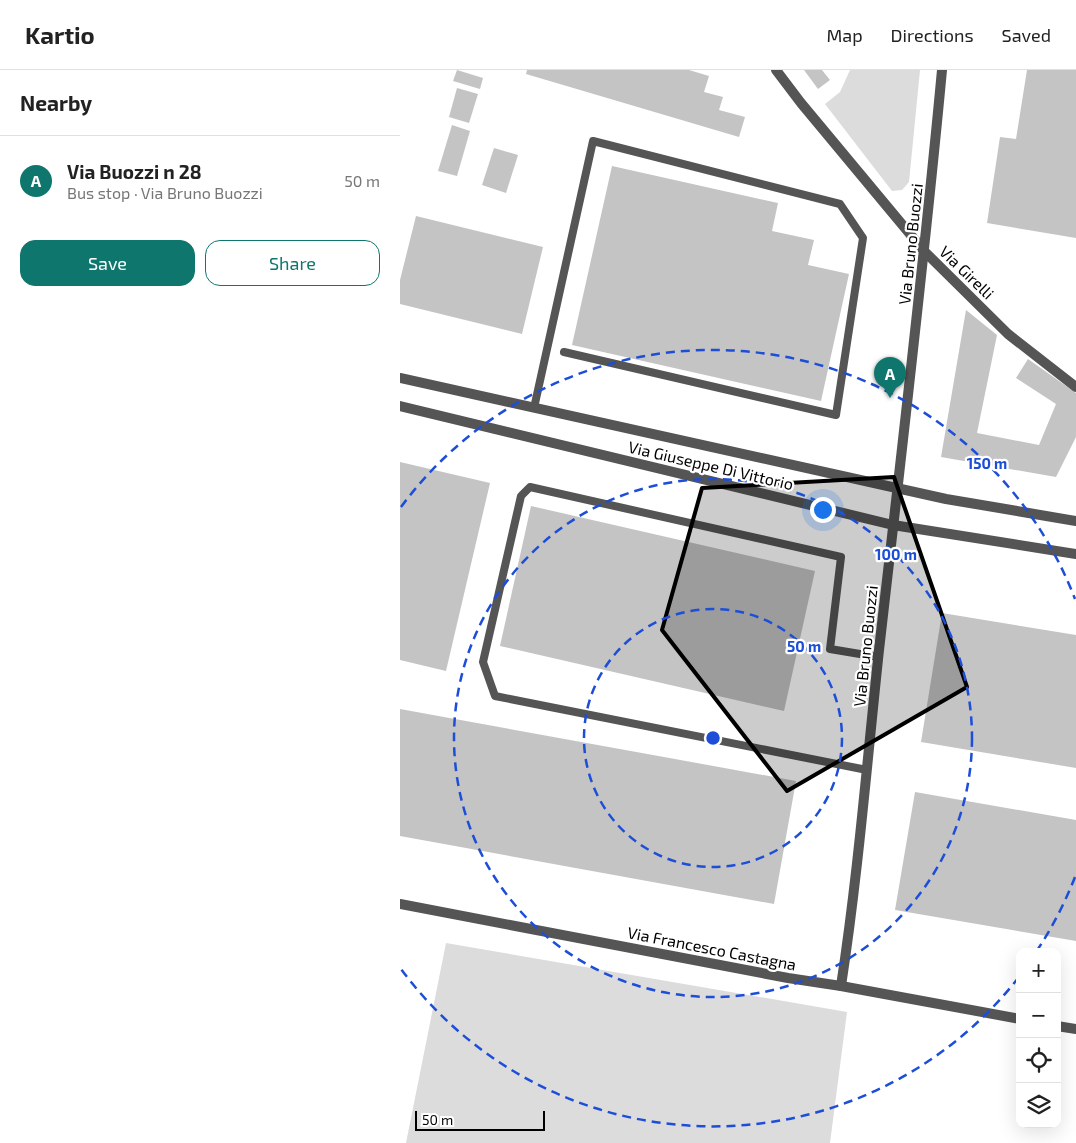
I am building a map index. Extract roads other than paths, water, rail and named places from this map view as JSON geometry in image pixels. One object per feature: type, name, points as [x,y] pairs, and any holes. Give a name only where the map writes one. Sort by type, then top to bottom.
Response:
[{"type":"street","name":"Via Girelli","points":[[776,70],[801,103],[925,252],[1008,334],[1076,387]]},
{"type":"street","name":"Via Bruno Buozzi","points":[[841,986],[850,929],[878,658],[925,252],[942,70]]},
{"type":"street","name":"Via Giuseppe Di Vittorio","points":[[400,378],[946,499],[1076,521]]},
{"type":"street","name":"Via Giuseppe Di Vittorio","points":[[400,406],[893,525],[1076,554]]},
{"type":"street","name":"Via Francesco Castagna","points":[[400,904],[788,978],[1016,1018]]},
{"type":"street","points":[[1061,1027],[1076,1029]]},
{"type":"lane","points":[[534,408],[593,141],[840,204],[863,238],[836,415],[564,352]]},
{"type":"lane","points":[[867,770],[495,696],[484,662],[520,496],[530,487],[841,557],[830,649],[878,658]]},
{"type":"place","name":"Via Buozzi n 28","points":[[890,398]]}]
